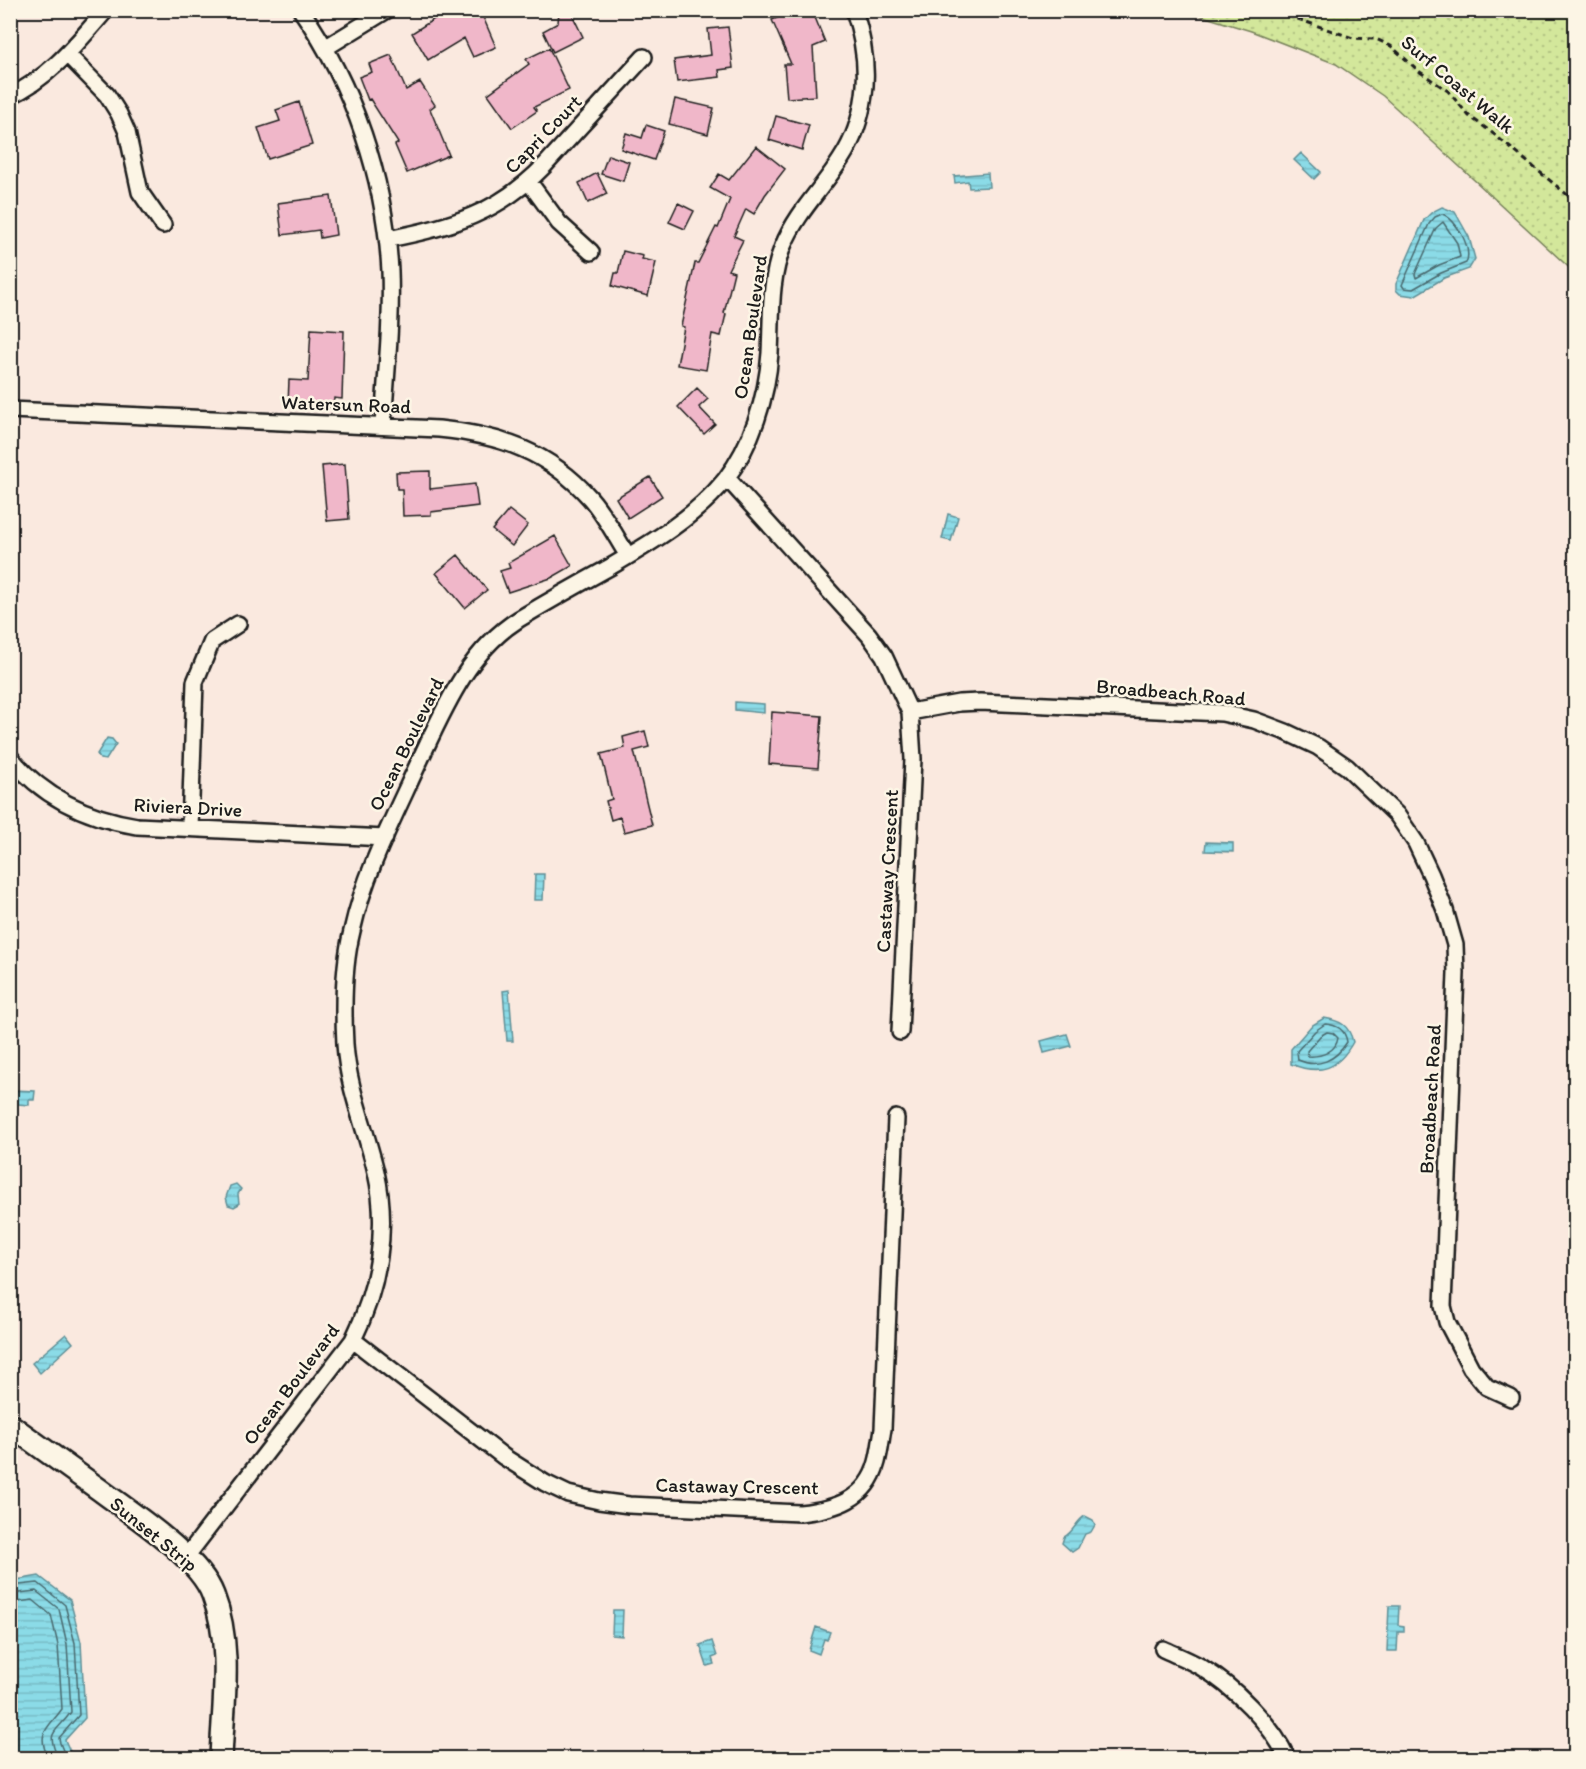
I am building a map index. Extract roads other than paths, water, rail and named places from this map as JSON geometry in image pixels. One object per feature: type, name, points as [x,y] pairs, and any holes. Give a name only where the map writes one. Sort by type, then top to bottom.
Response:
[{"type":"street","points":[[10,96],[34,82],[67,54],[106,10]]},
{"type":"street","points":[[301,10],[325,48],[353,106],[376,174],[388,239],[390,304],[383,426]]},
{"type":"street","points":[[325,48],[387,10]]},
{"type":"street","name":"Ocean Boulevard","points":[[186,1557],[353,1340],[363,1320],[378,1264],[381,1202],[376,1172],[348,1075],[345,1010],[351,934],[360,901],[385,838],[449,700],[462,678],[491,640],[504,628],[681,523],[727,478],[750,436],[767,382],[771,297],[776,268],[783,247],[803,207],[843,157],[858,119],[864,95],[865,71],[864,47],[854,10]]},
{"type":"street","points":[[67,54],[107,95],[119,114],[127,132],[140,192],[163,225]]},
{"type":"street","name":"Capri Court","points":[[388,239],[432,231],[465,220],[495,205],[529,182],[644,57]]},
{"type":"street","points":[[529,182],[559,223],[591,252]]},
{"type":"street","name":"Watersun Road","points":[[10,410],[383,426],[470,432],[514,444],[559,469],[592,500],[628,556]]},
{"type":"street","points":[[727,478],[869,635],[884,656],[910,712]]},
{"type":"street","points":[[190,828],[195,682],[212,640],[238,624]]},
{"type":"street","name":"Broadbeach Road","points":[[910,712],[959,703],[980,702],[1222,713],[1254,720],[1318,747],[1347,766],[1397,815],[1416,843],[1431,874],[1455,945],[1456,1009],[1443,1306],[1447,1322],[1471,1368],[1487,1387],[1511,1398]]},
{"type":"street","name":"Castaway Crescent","points":[[900,1032],[914,759],[910,712]]},
{"type":"street","name":"Riviera Drive","points":[[10,757],[43,789],[61,802],[99,819],[137,826],[385,838]]},
{"type":"street","name":"Castaway Crescent","points":[[353,1340],[504,1457],[545,1484],[568,1494],[629,1505],[800,1512],[826,1510],[848,1502],[866,1486],[877,1463],[883,1429],[896,1118]]},
{"type":"street","name":"Sunset Strip","points":[[10,1425],[133,1514],[186,1557],[202,1574],[213,1593],[223,1631],[225,1668],[221,1758]]},
{"type":"street","points":[[1163,1649],[1203,1668],[1236,1693],[1267,1726],[1287,1758]]},
{"type":"water","points":[[1301,153],[1321,172],[1314,179],[1294,160]]},
{"type":"water","points":[[988,173],[989,187],[969,188],[968,181],[955,183],[954,176]]},
{"type":"water","points":[[1442,207],[1455,212],[1469,237],[1475,259],[1469,269],[1444,278],[1414,296],[1400,294],[1396,290],[1396,284],[1424,220],[1432,212]]},
{"type":"water","points":[[948,514],[958,517],[951,541],[942,539]]},
{"type":"water","points":[[735,702],[764,704],[764,713],[735,710]]},
{"type":"water","points":[[107,738],[112,739],[116,744],[106,760],[100,759],[97,754]]},
{"type":"water","points":[[1206,842],[1233,843],[1233,852],[1205,851]]},
{"type":"water","points":[[535,874],[544,874],[543,900],[534,900]]},
{"type":"water","points":[[509,990],[513,1041],[507,1041],[503,991]]},
{"type":"water","points":[[1324,1018],[1340,1022],[1347,1028],[1353,1042],[1347,1051],[1341,1059],[1327,1068],[1301,1068],[1291,1064],[1291,1049],[1311,1026]]},
{"type":"water","points":[[1067,1034],[1071,1046],[1044,1053],[1041,1041]]},
{"type":"water","points":[[13,1090],[35,1091],[34,1100],[29,1100],[29,1105],[18,1104],[18,1099],[13,1099]]},
{"type":"water","points":[[236,1184],[241,1189],[238,1194],[239,1204],[234,1207],[228,1205],[226,1197],[230,1186]]},
{"type":"water","points":[[66,1334],[73,1343],[40,1373],[32,1363]]},
{"type":"water","points":[[1085,1516],[1093,1520],[1095,1525],[1091,1532],[1085,1534],[1078,1548],[1072,1552],[1062,1543],[1064,1537]]},
{"type":"water","points":[[39,1576],[70,1600],[81,1642],[85,1718],[65,1740],[73,1758],[11,1758],[11,1581]]},
{"type":"water","points":[[1389,1606],[1399,1606],[1398,1625],[1404,1626],[1404,1632],[1398,1632],[1397,1651],[1387,1651]]},
{"type":"water","points":[[613,1610],[623,1610],[622,1636],[612,1635]]},
{"type":"water","points":[[816,1627],[830,1632],[827,1640],[824,1639],[819,1654],[809,1650]]},
{"type":"water","points":[[712,1641],[717,1656],[712,1658],[714,1664],[707,1666],[700,1645]]}]
